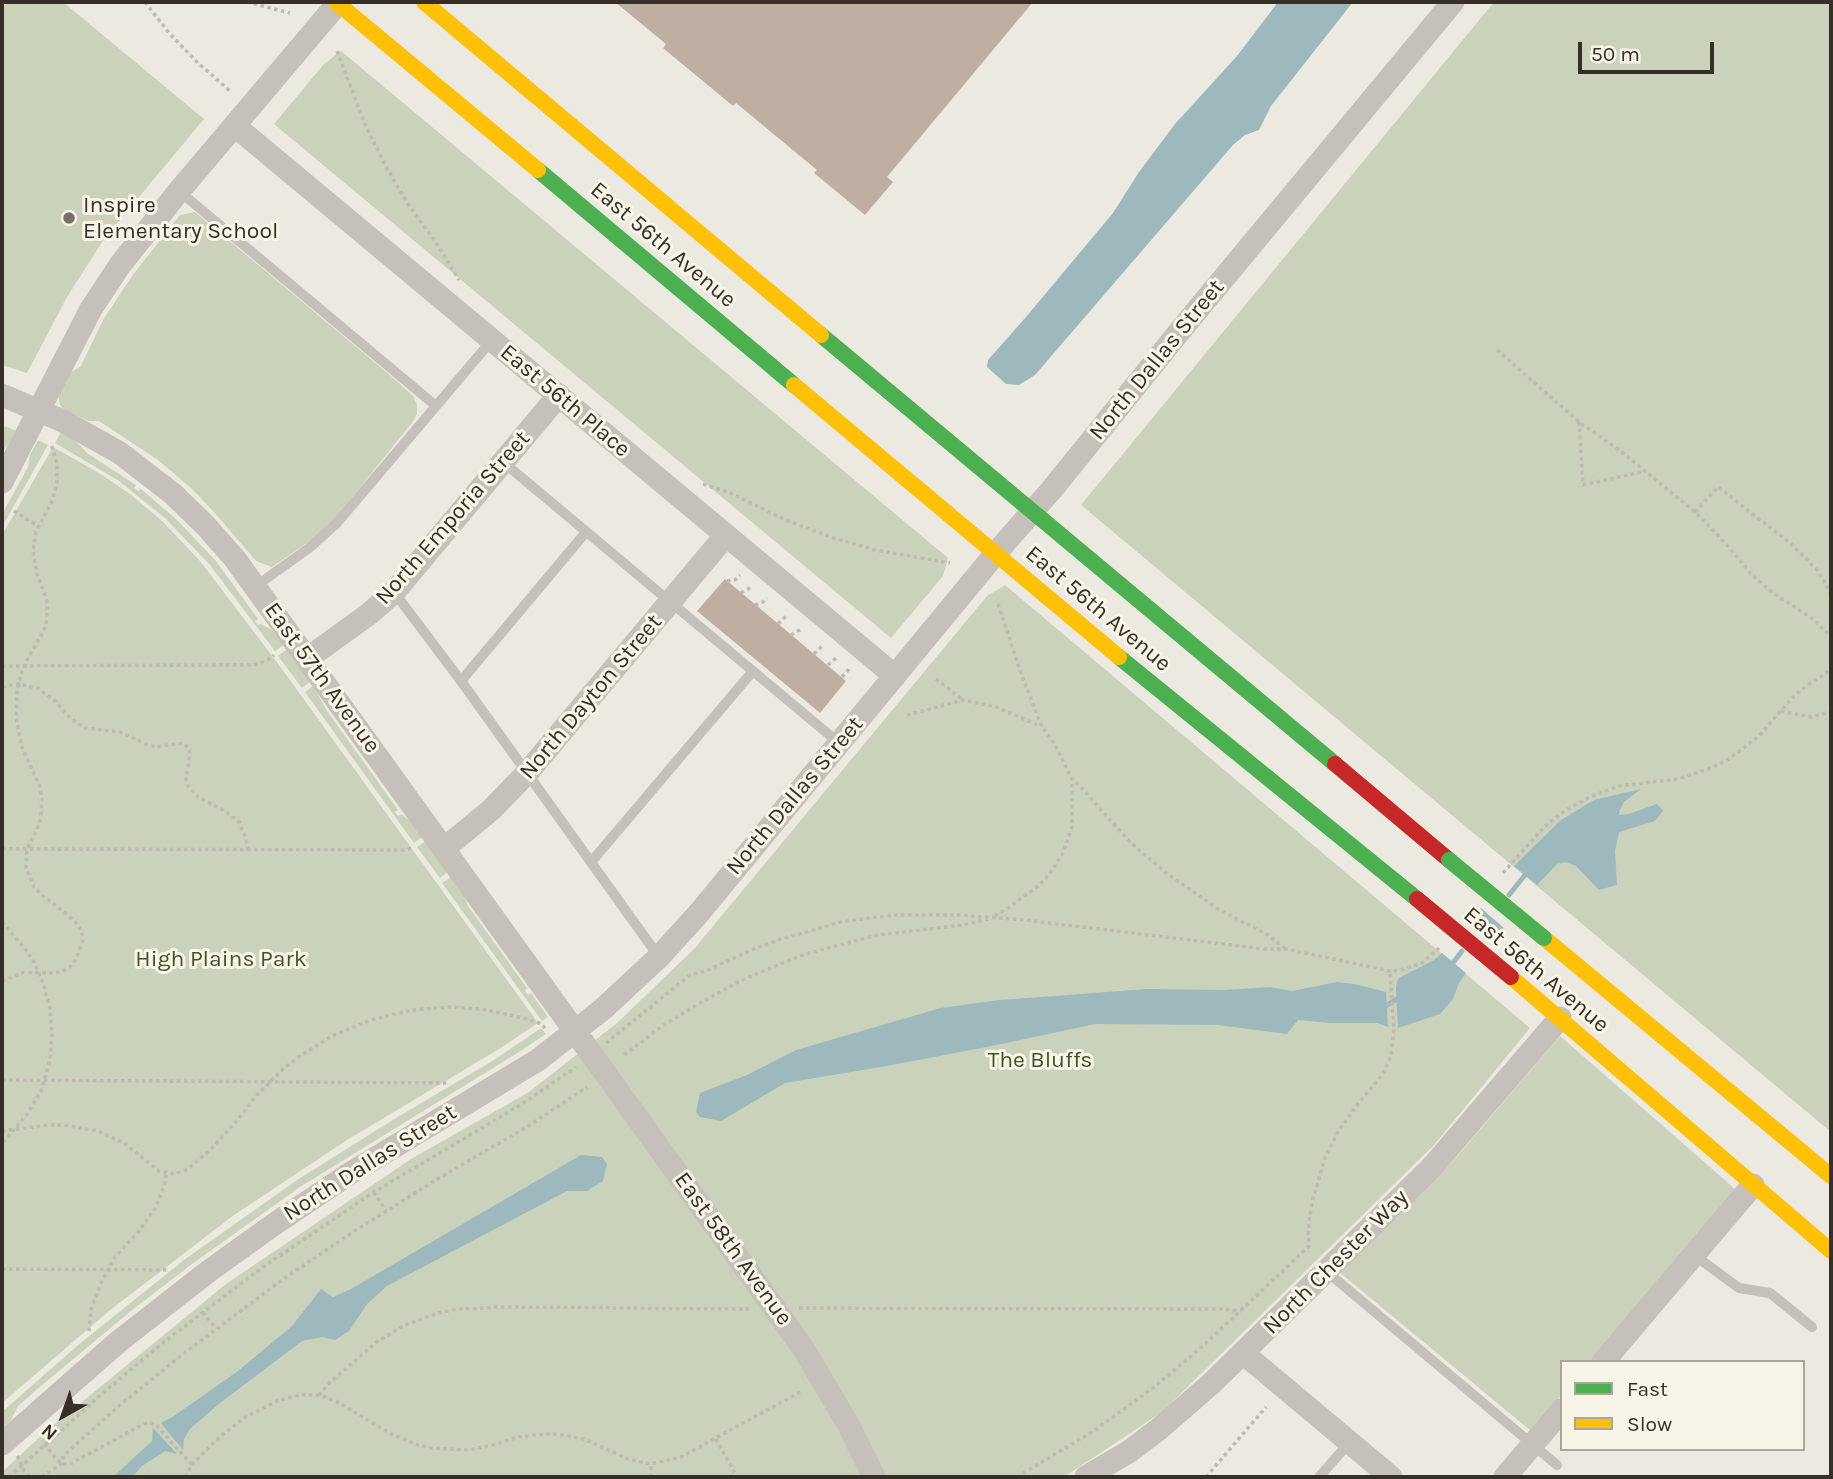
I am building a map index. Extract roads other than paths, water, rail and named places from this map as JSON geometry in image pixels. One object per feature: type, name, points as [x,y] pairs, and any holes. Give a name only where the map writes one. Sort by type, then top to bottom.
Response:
[{"type":"main road","name":"East 56th Avenue","points":[[424,2],[1449,860],[1831,1176]]},
{"type":"main road","name":"East 56th Avenue","points":[[337,3],[1172,701],[1560,1018],[1831,1251]]},
{"type":"street","name":"North Dallas Street","points":[[2,1444],[117,1342],[237,1250],[349,1174],[516,1074],[576,1032],[659,957],[699,913],[996,553],[1034,511],[1453,2]]},
{"type":"street","points":[[2,482],[105,286],[179,191],[337,3]]},
{"type":"street","name":"East 56th Place","points":[[235,126],[895,676]]},
{"type":"street","name":"East 57th Avenue","points":[[2,395],[100,440],[158,481],[206,526],[256,586],[576,1032]]},
{"type":"street","name":"North Emporia Street","points":[[308,658],[369,614],[394,592],[559,395]]},
{"type":"street","name":"North Dayton Street","points":[[445,848],[491,810],[527,773],[726,535]]},
{"type":"street","name":"North Chester Way","points":[[1093,1476],[1159,1429],[1243,1353],[1444,1154],[1560,1018]]},
{"type":"street","name":"East 58th Avenue","points":[[576,1032],[803,1348],[844,1415],[874,1477]]},
{"type":"street","points":[[1605,1360],[1753,1185]]},
{"type":"street","points":[[1243,1353],[1391,1477]]},
{"type":"street","points":[[1505,1477],[1560,1412]]},
{"type":"lane","points":[[179,191],[436,406]]},
{"type":"lane","points":[[256,586],[309,548],[336,524],[492,340]]},
{"type":"lane","points":[[503,463],[839,744]]},
{"type":"lane","points":[[461,681],[586,532]]},
{"type":"lane","points":[[394,592],[592,861],[659,957]]},
{"type":"lane","points":[[592,861],[753,671]]},
{"type":"lane","points":[[1694,1255],[1739,1288],[1770,1293],[1812,1327]]},
{"type":"lane","points":[[1326,1271],[1557,1465]]},
{"type":"lane","points":[[1319,1477],[1350,1442]]},
{"type":"water","points":[[1278,2],[1353,2],[1271,106],[1259,130],[1245,135],[1233,145],[1035,375],[1019,385],[1006,384],[987,367],[988,360],[1113,213],[1139,172],[1175,124],[1237,56]]},
{"type":"water","points":[[1641,789],[1624,802],[1619,815],[1657,804],[1663,811],[1655,821],[1619,832],[1615,851],[1617,885],[1599,890],[1576,866],[1565,862],[1557,864],[1537,885],[1514,866],[1561,820],[1594,800]]},
{"type":"water","points":[[1481,908],[1504,928],[1493,941],[1470,921]]},
{"type":"water","points":[[1442,953],[1466,973],[1453,999],[1440,1014],[1398,1028],[1396,989],[1399,978]]},
{"type":"water","points":[[1337,982],[1386,992],[1388,1027],[1377,1023],[1298,1020],[1287,1034],[1218,1025],[1095,1024],[992,1046],[785,1083],[721,1121],[700,1117],[696,1112],[700,1093],[747,1075],[796,1050],[941,1008],[1000,1000],[1148,989],[1224,990],[1270,987],[1292,991]]},
{"type":"water","points":[[581,1155],[602,1157],[607,1164],[603,1181],[587,1191],[567,1191],[387,1286],[367,1304],[349,1331],[335,1340],[322,1337],[302,1341],[220,1403],[190,1429],[184,1439],[183,1450],[161,1423],[238,1371],[292,1326],[321,1289],[333,1297],[351,1289]]},
{"type":"water","points":[[153,1428],[177,1454],[165,1451],[142,1466],[132,1477],[113,1477],[152,1441]]},
{"type":"waterway","points":[[1509,895],[1529,870]]},
{"type":"waterway","points":[[1449,968],[1462,951]]},
{"type":"waterway","points":[[1383,1008],[1401,996]]},
{"type":"place","name":"Inspire Elementary School","points":[[69,218]]},
{"type":"park label","name":"High Plains Park","points":[[221,959]]},
{"type":"park label","name":"The Bluffs","points":[[1040,1060]]}]
